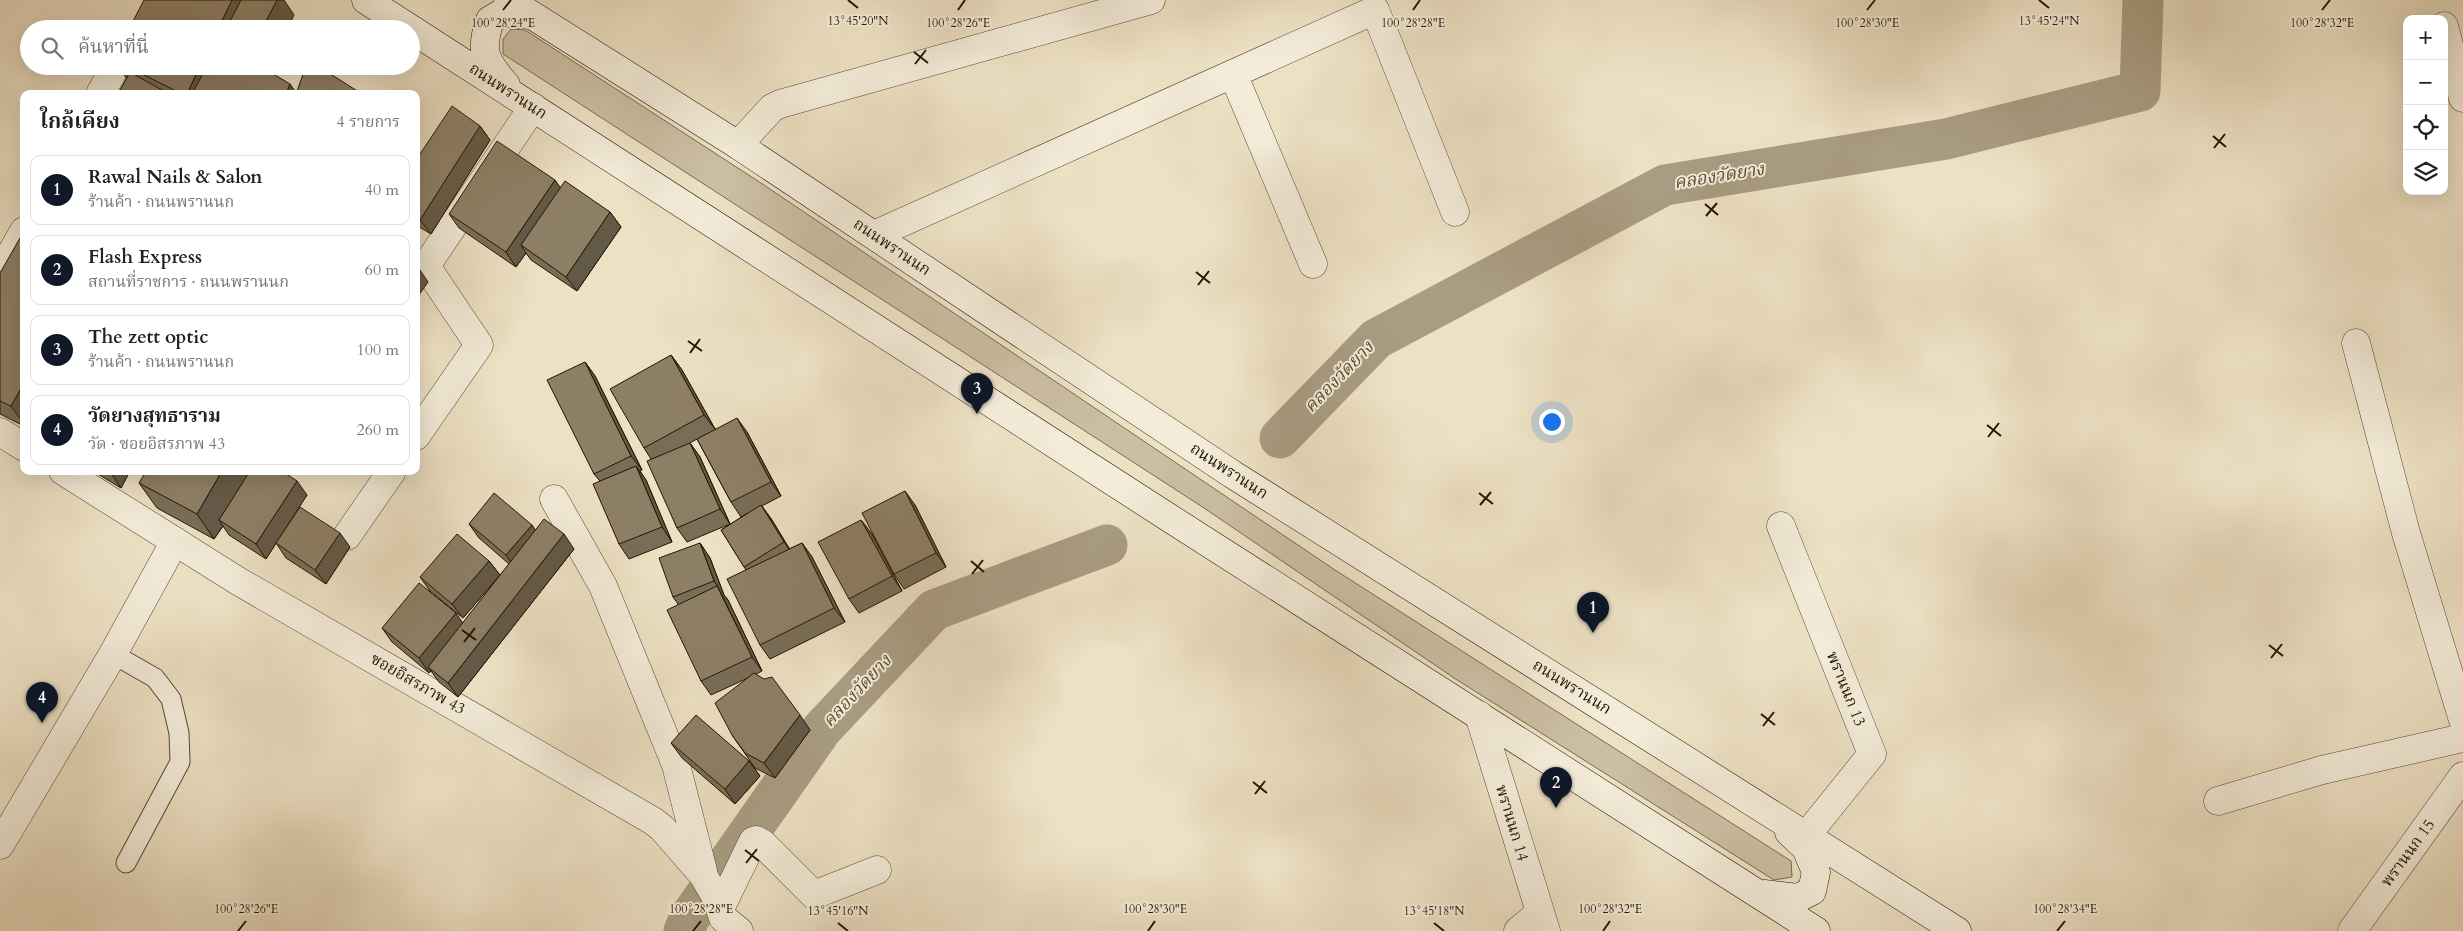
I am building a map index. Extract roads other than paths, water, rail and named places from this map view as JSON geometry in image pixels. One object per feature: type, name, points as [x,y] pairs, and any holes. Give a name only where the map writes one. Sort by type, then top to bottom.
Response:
[{"type":"street","name":"ถนนพรานนก","points":[[366,0],[397,20]]},
{"type":"street","name":"ถนนพรานนก","points":[[508,0],[531,8],[1232,474],[1957,931]]},
{"type":"street","points":[[738,145],[772,108],[780,104],[1151,0]]},
{"type":"street","points":[[420,430],[479,345],[426,266],[525,102],[489,66],[483,41],[490,20],[502,13],[531,8]]},
{"type":"street","points":[[874,235],[1375,10],[1454,212]]},
{"type":"street","points":[[2448,17],[2463,12]]},
{"type":"street","name":"ถนนพรานนก","points":[[420,35],[1171,519],[1816,931]]},
{"type":"street","points":[[2448,41],[2463,98]]},
{"type":"street","points":[[1233,74],[1313,264]]},
{"type":"street","points":[[102,90],[111,75]]},
{"type":"street","points":[[0,273],[20,238]]},
{"type":"street","points":[[2356,343],[2406,533],[2463,720]]},
{"type":"street","points":[[0,432],[20,444]]},
{"type":"street","name":"ซอยอิสรภาพ 43","points":[[69,475],[238,581],[644,815],[662,828],[703,875],[723,918],[739,931]]},
{"type":"street","points":[[347,536],[389,475]]},
{"type":"street","points":[[554,499],[604,586],[676,765],[703,875]]},
{"type":"street","name":"พรานนก 13","points":[[1781,526],[1872,754],[1806,836]]},
{"type":"street","points":[[0,845],[113,654],[175,541]]},
{"type":"street","name":"พรานนก 14","points":[[1479,715],[1543,922]]},
{"type":"street","points":[[2218,801],[2322,770],[2463,738]]},
{"type":"street","name":"พรานนก 15","points":[[2352,931],[2463,776]]},
{"type":"street","points":[[1757,893],[1798,898],[1812,892],[1816,872],[1806,848],[1769,811]]},
{"type":"street","points":[[718,904],[756,840],[814,895],[877,870]]},
{"type":"street","points":[[1518,931],[1543,922]]},
{"type":"lane","points":[[113,654],[155,678],[171,699],[179,733],[180,762],[126,863]]},
{"type":"waterway","name":"คลองวัดยาง","points":[[1280,438],[1376,339],[1665,185],[1946,139],[2140,91],[2143,0]]},
{"type":"waterway","name":"คลองวัดยาง","points":[[684,931],[690,917],[822,729],[934,610],[1107,545]]},
{"type":"place","name":"The zett optic","points":[[977,414]]},
{"type":"place","name":"Rawal Nails & Salon","points":[[1593,633]]},
{"type":"place","name":"วัดยางสุทธาราม","points":[[42,723]]},
{"type":"place","name":"Flash Express","points":[[1556,808]]}]
